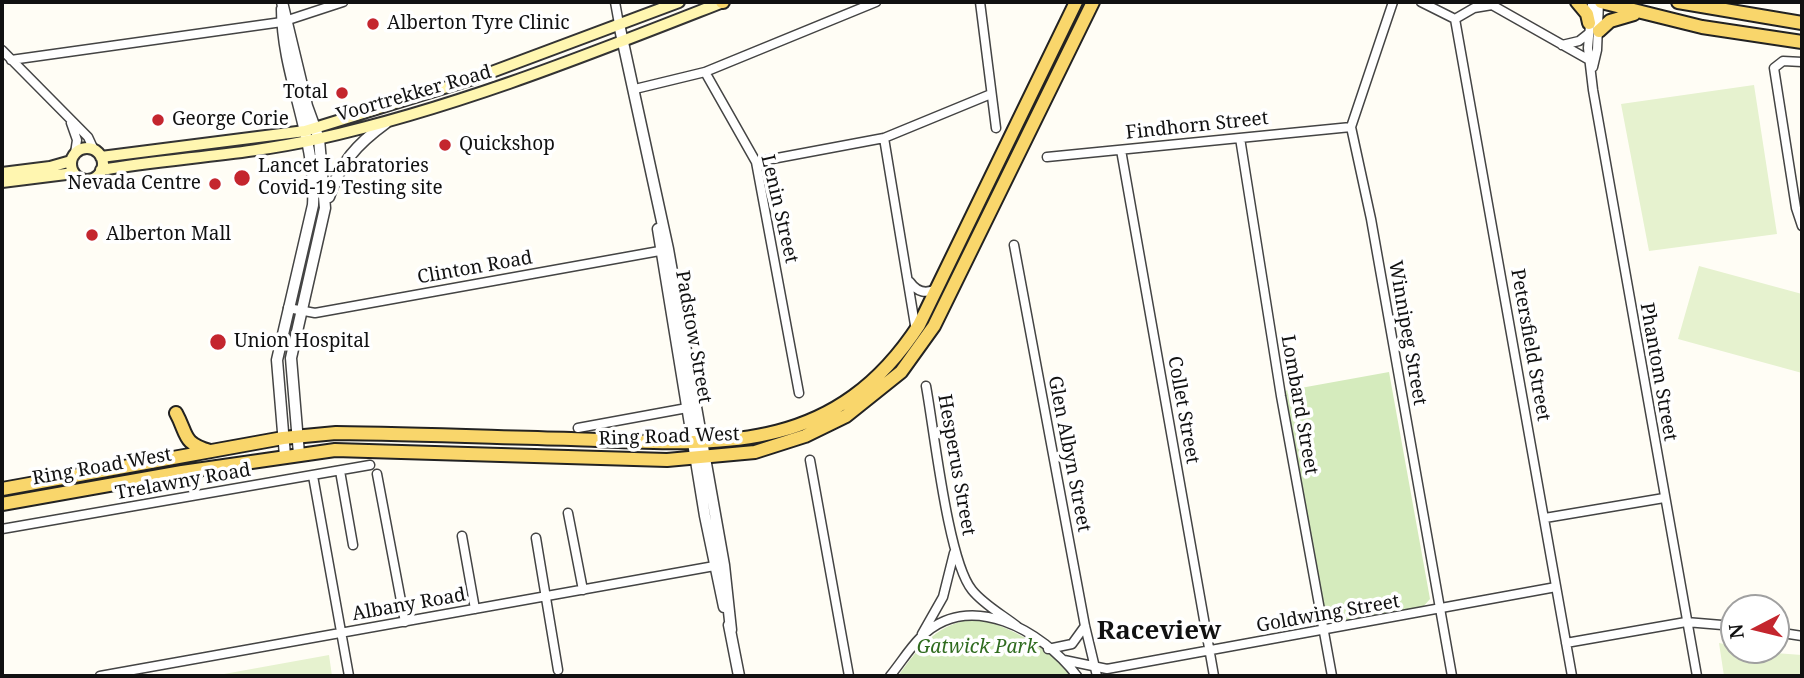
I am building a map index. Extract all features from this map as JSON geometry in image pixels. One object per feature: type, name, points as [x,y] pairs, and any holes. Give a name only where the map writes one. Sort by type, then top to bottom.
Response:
[{"type":"main road","name":"Voortrekker Road","points":[[2,173],[51,167],[88,148],[98,153],[312,135],[473,79],[679,2]]},
{"type":"main road","name":"Voortrekker Road","points":[[2,182],[74,173],[89,180],[101,170],[312,135],[393,118],[496,88],[723,2]]},
{"type":"main road","name":"Ring Road West","points":[[2,504],[292,455],[371,450],[610,460],[699,458],[755,452],[826,427],[878,392],[901,372],[1076,2]]},
{"type":"main road","name":"Ring Road West","points":[[2,489],[283,438],[336,433],[696,443],[733,441],[779,433],[829,412],[856,394],[920,335],[954,288],[1035,115],[1093,2]]},
{"type":"main road","points":[[1577,2],[1587,14],[1592,29],[1610,20],[1638,13]]},
{"type":"main road","points":[[1600,2],[1638,13],[1802,42]]},
{"type":"main road","points":[[1678,2],[1802,23]]},
{"type":"main road","points":[[98,153],[101,170]]},
{"type":"main road","points":[[73,157],[74,173]]},
{"type":"main road","points":[[176,413],[191,445],[212,452]]},
{"type":"street","points":[[11,60],[285,21],[343,2]]},
{"type":"street","name":"Padstow Street","points":[[615,2],[659,213],[687,408],[696,443]]},
{"type":"street","points":[[635,89],[705,72],[876,2]]},
{"type":"street","points":[[980,2],[996,128]]},
{"type":"street","points":[[1351,127],[1393,2]]},
{"type":"street","points":[[1421,2],[1455,19],[1474,8],[1492,5],[1591,61]]},
{"type":"street","name":"Phantom Street","points":[[1592,2],[1591,73],[1697,676]]},
{"type":"street","name":"Phantom Street","points":[[1592,29],[1600,2]]},
{"type":"street","name":"Petersfield Street","points":[[1455,19],[1572,676]]},
{"type":"street","points":[[285,21],[297,110],[312,135],[325,208]]},
{"type":"street","points":[[1562,45],[1578,41],[1592,29]]},
{"type":"street","points":[[2,50],[71,123],[88,137],[98,153]]},
{"type":"street","points":[[1802,62],[1779,62],[1774,74],[1798,191],[1802,226]]},
{"type":"street","name":"Lenin Street","points":[[705,72],[756,162],[799,393]]},
{"type":"street","points":[[756,162],[884,138],[991,94]]},
{"type":"street","points":[[292,455],[297,437],[290,369],[325,208],[337,172],[348,157],[366,138],[393,118]]},
{"type":"street","points":[[71,123],[76,140],[73,157]]},
{"type":"street","name":"Findhorn Street","points":[[1047,157],[1351,127]]},
{"type":"street","name":"Winnipeg Street","points":[[1351,127],[1371,219],[1452,676]]},
{"type":"street","points":[[292,455],[283,438],[277,360],[313,205],[312,135]]},
{"type":"street","points":[[884,138],[920,335]]},
{"type":"street","name":"Lombard Street","points":[[1240,138],[1281,396],[1332,676]]},
{"type":"street","name":"Collet Street","points":[[1121,150],[1214,676]]},
{"type":"street","name":"Glen Albyn Street","points":[[1014,245],[1085,626],[1097,672]]},
{"type":"street","name":"Padstow Street","points":[[664,250],[739,676]]},
{"type":"street","name":"Clinton Road","points":[[288,307],[302,312],[328,311],[664,250]]},
{"type":"street","points":[[908,279],[919,291],[929,292],[940,286]]},
{"type":"street","name":"Hesperus Street","points":[[926,386],[955,549],[965,579],[973,591],[1018,627]]},
{"type":"street","points":[[578,428],[687,408]]},
{"type":"street","points":[[810,460],[850,675]]},
{"type":"street","name":"Trelawny Road","points":[[2,529],[370,465]]},
{"type":"street","points":[[340,471],[353,545]]},
{"type":"street","points":[[377,474],[404,622]]},
{"type":"street","points":[[313,476],[349,676]]},
{"type":"street","points":[[1545,518],[1664,498]]},
{"type":"street","points":[[568,513],[583,590]]},
{"type":"street","points":[[462,536],[475,609]]},
{"type":"street","points":[[536,538],[558,670]]},
{"type":"street","name":"Hesperus Street","points":[[890,676],[920,637],[943,597],[955,549]]},
{"type":"street","name":"Albany Road","points":[[100,676],[719,566]]},
{"type":"street","name":"Goldwing Street","points":[[1064,660],[1097,672],[1556,587]]},
{"type":"street","points":[[920,637],[939,624],[968,615],[986,615],[1018,627],[1064,660],[1077,676]]},
{"type":"street","points":[[1566,643],[1686,622],[1720,625]]},
{"type":"street","points":[[1048,649],[1072,644],[1085,626]]},
{"type":"green space","points":[[1754,85],[1777,234],[1649,251],[1621,104]]},
{"type":"green space","points":[[1699,266],[1802,294],[1802,373],[1678,339]]},
{"type":"green space","points":[[1389,372],[1430,599],[1422,608],[1335,622],[1324,616],[1284,391]]},
{"type":"green space","name":"Gatwick Park","points":[[977,619],[1002,626],[1029,640],[1054,657],[1071,676],[898,676],[931,637],[951,625]]},
{"type":"green space","points":[[1790,654],[1802,655],[1802,676],[1724,676],[1722,664],[1790,664]]},
{"type":"green space","points":[[329,655],[332,676],[213,676]]},
{"type":"place","name":"Alberton Tyre Clinic","points":[[373,24]]},
{"type":"place","name":"Total","points":[[342,93]]},
{"type":"place","name":"George Corie","points":[[158,120]]},
{"type":"place","name":"Quickshop","points":[[445,145]]},
{"type":"place","name":"Lancet Labratories Covid-19 Testing site","points":[[242,178]]},
{"type":"place","name":"Nevada Centre","points":[[215,184]]},
{"type":"place","name":"Alberton Mall","points":[[92,235]]},
{"type":"place","name":"Union Hospital","points":[[218,342]]},
{"type":"district","name":"Raceview","points":[[1159,632]]}]
